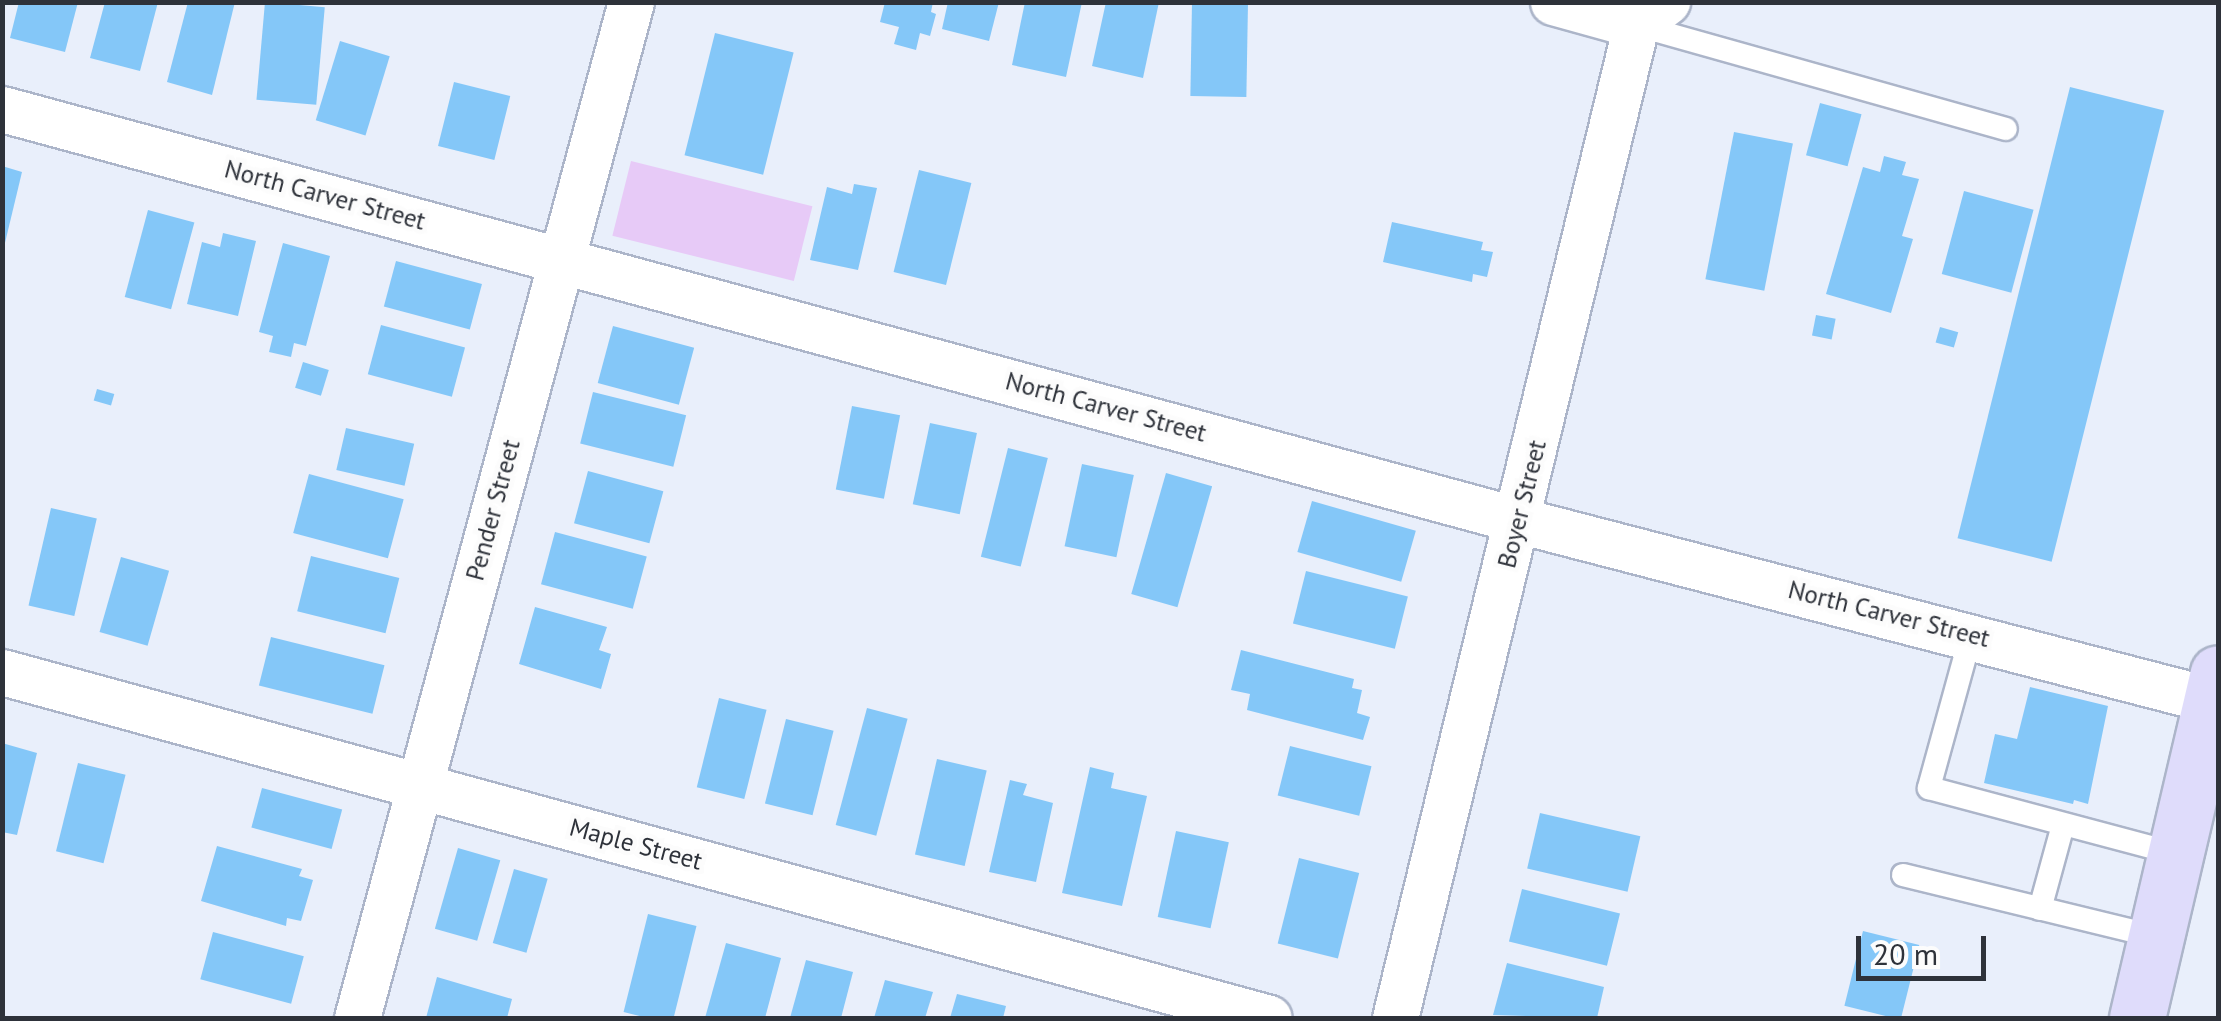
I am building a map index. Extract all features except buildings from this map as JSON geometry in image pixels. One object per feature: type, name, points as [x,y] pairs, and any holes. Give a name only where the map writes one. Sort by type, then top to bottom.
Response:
[{"type":"main road","points":[[2136,1018],[2215,686]]},
{"type":"main road","points":[[2176,1018],[2181,966],[2180,840]]},
{"type":"street","name":"Pender Street","points":[[357,1018],[632,2]]},
{"type":"street","points":[[1554,2],[1651,14]]},
{"type":"street","name":"Boyer Street","points":[[1395,1018],[1518,520],[1651,14]]},
{"type":"street","name":"North Carver Street","points":[[2,108],[1518,520],[1970,635],[2215,686]]},
{"type":"street","name":"Maple Street","points":[[2,672],[1269,1018]]},
{"type":"lane","points":[[1651,14],[2006,128]]},
{"type":"lane","points":[[1970,635],[1928,788],[2063,825],[2180,840]]},
{"type":"lane","points":[[2040,909],[2063,825]]},
{"type":"lane","points":[[1903,875],[2158,937]]},
{"type":"shaded area","points":[[631,161],[812,206],[794,281],[612,236]]}]
